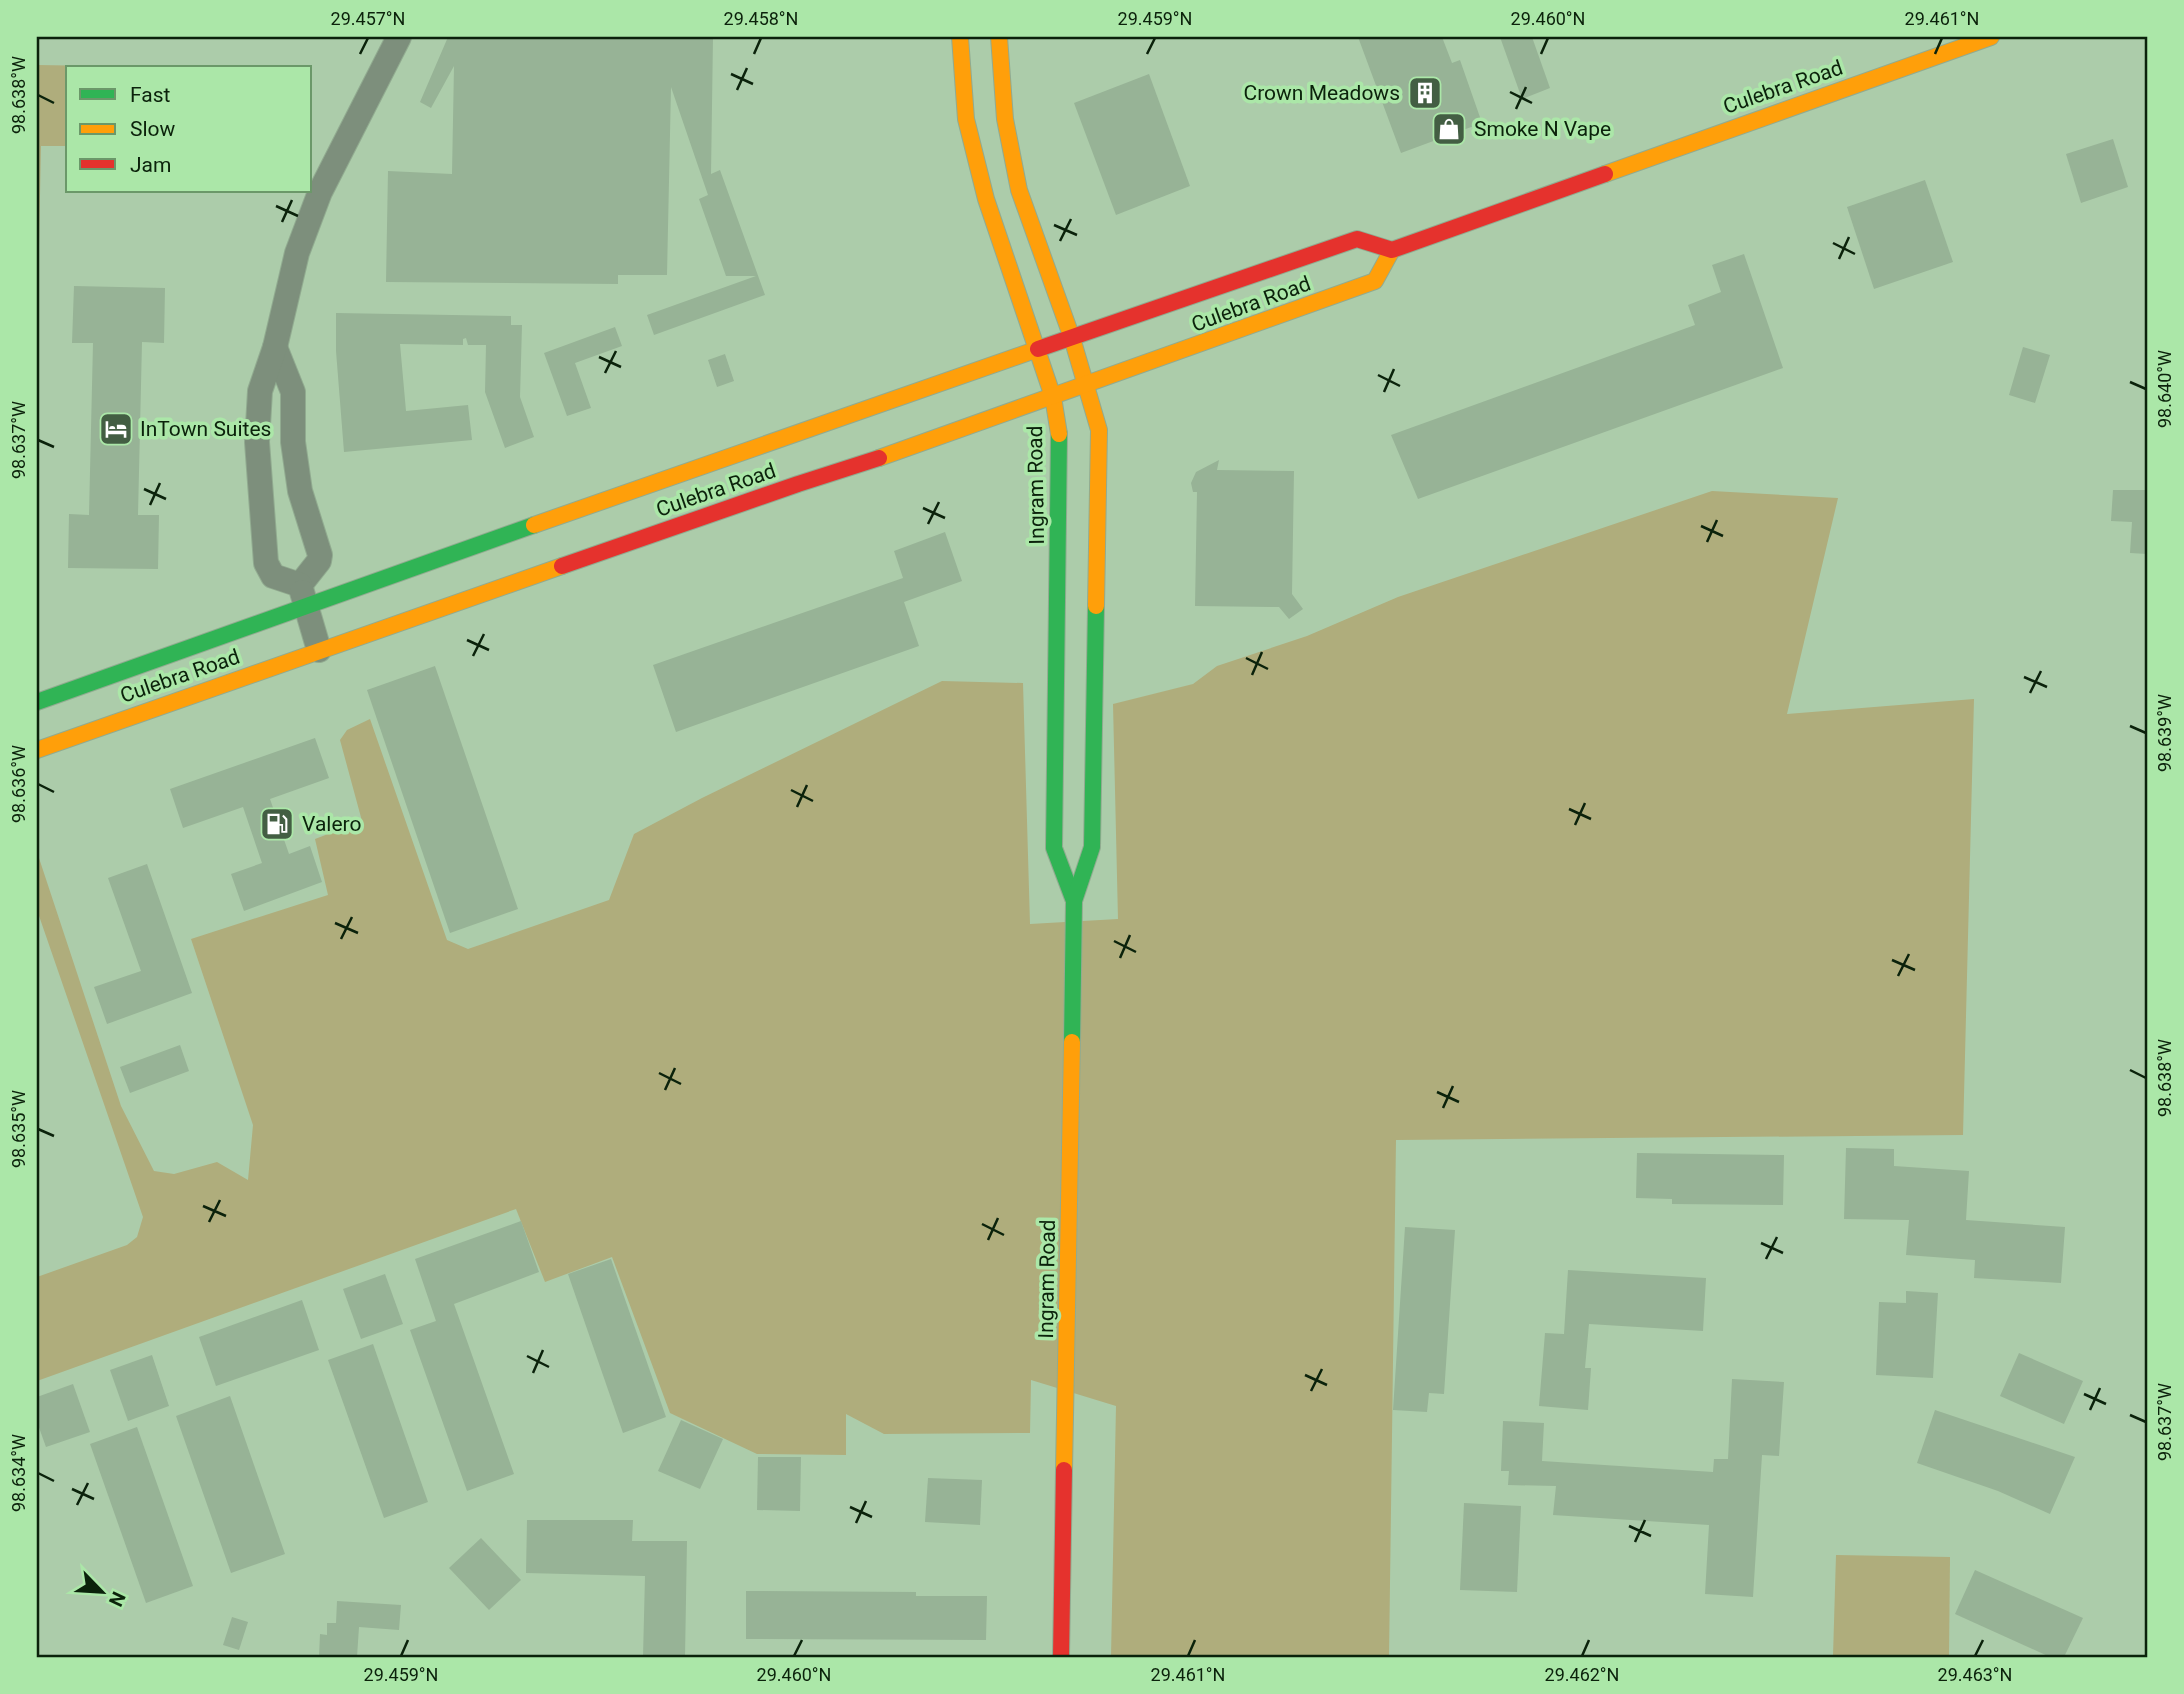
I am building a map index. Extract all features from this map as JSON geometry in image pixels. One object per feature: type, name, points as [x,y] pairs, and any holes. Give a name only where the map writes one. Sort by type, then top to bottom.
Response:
[{"type":"main road","name":"Ingram Road","points":[[960,37],[966,119],[986,199],[1053,397],[1060,442],[1054,848],[1074,901]]},
{"type":"main road","name":"Ingram Road","points":[[999,37],[1005,119],[1019,190],[1088,385],[1099,430],[1092,847],[1074,901],[1061,1657]]},
{"type":"main road","name":"Culebra Road","points":[[37,702],[303,596],[1037,350],[1357,239],[1392,250],[1991,37]]},
{"type":"main road","name":"Culebra Road","points":[[37,750],[798,484],[919,446],[1375,281],[1392,250]]},
{"type":"street","points":[[319,650],[303,596],[273,576],[266,563],[257,442],[260,391],[275,347],[297,253],[320,192],[398,37]]},
{"type":"street","points":[[275,347],[293,393],[293,442],[300,491],[320,555],[303,596]]},
{"type":"shaded area","points":[[37,65],[102,66],[66,66],[66,146],[41,146],[37,347]]},
{"type":"shaded area","points":[[1712,491],[1838,498],[1787,714],[1974,699],[1963,1135],[1396,1140],[1389,1657],[1111,1657],[1116,1406],[1031,1380],[1030,1433],[884,1434],[846,1414],[846,1455],[757,1454],[670,1413],[612,1257],[545,1282],[516,1209],[37,1381],[37,1277],[127,1245],[137,1237],[143,1217],[37,910],[37,852],[121,1106],[154,1171],[174,1174],[217,1162],[248,1180],[253,1125],[191,939],[328,895],[315,839],[362,821],[340,740],[347,730],[370,719],[447,940],[468,949],[609,900],[634,834],[942,681],[1023,683],[1030,924],[1118,919],[1113,704],[1193,684],[1217,666],[1307,636],[1398,597]]},
{"type":"shaded area","points":[[1836,1555],[1950,1557],[1949,1657],[1833,1656]]},
{"type":"building","points":[[448,37],[713,37],[711,174],[720,170],[765,295],[654,335],[647,315],[756,276],[726,276],[699,199],[708,195],[671,87],[667,275],[618,275],[618,284],[386,282],[388,171],[452,174],[454,66],[431,108],[420,102]]},
{"type":"building","name":"Crown Meadows","points":[[1358,37],[1442,37],[1452,63],[1460,60],[1482,123],[1401,153]]},
{"type":"building","points":[[1500,37],[1532,37],[1550,88],[1522,99]]},
{"type":"building","points":[[1149,74],[1190,186],[1116,215],[1074,103]]},
{"type":"building","points":[[2113,139],[2128,187],[2081,203],[2066,154]]},
{"type":"building","points":[[1925,180],[1953,262],[1874,289],[1847,207]]},
{"type":"building","points":[[1744,254],[1783,368],[1418,499],[1391,435],[1695,325],[1688,305],[1721,292],[1712,265]]},
{"type":"building","name":"InTown Suites","points":[[74,286],[165,288],[164,343],[142,342],[138,515],[159,515],[158,569],[68,568],[69,514],[89,515],[93,343],[72,343]]},
{"type":"building","points":[[336,313],[511,316],[511,325],[522,325],[520,397],[534,437],[505,448],[485,392],[486,345],[468,345],[466,338],[463,339],[463,345],[400,344],[406,411],[468,405],[472,440],[344,452],[336,351]]},
{"type":"building","points":[[615,327],[622,346],[575,363],[591,408],[567,416],[544,353]]},
{"type":"building","points":[[2023,347],[2050,355],[2035,403],[2009,395]]},
{"type":"building","points":[[725,354],[734,381],[717,387],[708,360]]},
{"type":"building","points":[[1219,460],[1217,470],[1294,471],[1292,594],[1303,609],[1289,619],[1279,607],[1195,606],[1197,492],[1193,492],[1191,483],[1196,472]]},
{"type":"building","points":[[2113,490],[2147,490],[2147,554],[2130,553],[2132,522],[2111,521]]},
{"type":"building","points":[[945,532],[962,581],[904,602],[919,646],[676,732],[653,665],[903,578],[894,551]]},
{"type":"building","points":[[435,666],[518,909],[450,933],[367,690]]},
{"type":"building","points":[[315,738],[329,778],[270,799],[289,854],[310,846],[322,882],[244,911],[231,874],[262,863],[243,807],[183,828],[170,789]]},
{"type":"building","points":[[147,864],[192,993],[107,1024],[94,987],[141,971],[108,878]]},
{"type":"building","points":[[180,1045],[189,1071],[130,1093],[120,1067]]},
{"type":"building","points":[[1846,1148],[1894,1149],[1894,1166],[1969,1171],[1966,1220],[2065,1227],[2061,1283],[1974,1278],[1975,1260],[1906,1255],[1909,1220],[1844,1219]]},
{"type":"building","points":[[1637,1153],[1784,1155],[1783,1205],[1672,1204],[1672,1199],[1636,1198]]},
{"type":"building","points":[[521,1221],[539,1272],[454,1304],[514,1474],[467,1491],[410,1330],[436,1321],[415,1259]]},
{"type":"building","points":[[1405,1227],[1455,1230],[1444,1394],[1429,1393],[1427,1412],[1393,1410]]},
{"type":"building","points":[[611,1259],[666,1417],[623,1433],[568,1274]]},
{"type":"building","points":[[1568,1270],[1706,1278],[1703,1331],[1589,1324],[1585,1368],[1591,1368],[1588,1410],[1539,1406],[1545,1333],[1564,1334]]},
{"type":"building","points":[[385,1274],[403,1324],[361,1339],[343,1289]]},
{"type":"building","points":[[1906,1291],[1938,1293],[1933,1378],[1876,1375],[1879,1302],[1906,1303]]},
{"type":"building","points":[[302,1300],[319,1350],[216,1386],[199,1337]]},
{"type":"building","points":[[373,1344],[428,1502],[384,1518],[328,1360]]},
{"type":"building","points":[[2019,1353],[2083,1381],[2064,1424],[2000,1396]]},
{"type":"building","points":[[152,1355],[169,1406],[128,1421],[110,1370]]},
{"type":"building","points":[[1732,1379],[1784,1382],[1779,1456],[1762,1455],[1753,1597],[1705,1594],[1709,1525],[1553,1515],[1556,1486],[1508,1485],[1509,1471],[1501,1471],[1503,1421],[1544,1423],[1542,1461],[1713,1472],[1714,1459],[1728,1459]]},
{"type":"building","points":[[73,1384],[90,1432],[46,1447],[37,1422],[37,1397]]},
{"type":"building","points":[[230,1396],[285,1554],[231,1573],[176,1416]]},
{"type":"building","points":[[1935,1410],[2075,1457],[2050,1514],[1998,1491],[1917,1463]]},
{"type":"building","points":[[681,1420],[723,1439],[700,1489],[658,1471]]},
{"type":"building","points":[[137,1427],[193,1586],[146,1603],[90,1444]]},
{"type":"building","points":[[758,1457],[801,1457],[800,1511],[757,1510]]},
{"type":"building","points":[[928,1478],[982,1480],[980,1525],[925,1522]]},
{"type":"building","points":[[1464,1503],[1521,1506],[1517,1592],[1460,1590]]},
{"type":"building","points":[[527,1520],[633,1520],[632,1541],[687,1541],[685,1657],[643,1657],[645,1576],[526,1573]]},
{"type":"building","points":[[481,1538],[521,1580],[489,1610],[449,1568]]},
{"type":"building","points":[[1975,1570],[2083,1618],[2064,1657],[2050,1657],[1955,1614]]},
{"type":"building","points":[[746,1591],[916,1592],[916,1596],[987,1596],[986,1640],[746,1639]]},
{"type":"building","points":[[337,1601],[401,1605],[399,1630],[359,1627],[357,1657],[319,1657],[320,1634],[327,1635],[327,1623],[336,1623]]},
{"type":"building","points":[[232,1617],[248,1622],[239,1650],[223,1645]]},
{"type":"traffic: fast","points":[[1059,434],[1054,848],[1074,901]]},
{"type":"traffic: fast","points":[[37,702],[534,525]]},
{"type":"traffic: fast","points":[[1072,1042],[1074,901],[1092,847],[1096,606]]},
{"type":"traffic: slow","points":[[960,37],[966,119],[986,199],[1053,397],[1059,434]]},
{"type":"traffic: slow","points":[[999,37],[1005,119],[1019,190],[1072,338],[1099,430],[1096,606]]},
{"type":"traffic: slow","points":[[1605,174],[1991,37]]},
{"type":"traffic: slow","points":[[879,458],[1375,281],[1392,250]]},
{"type":"traffic: slow","points":[[534,525],[1038,349]]},
{"type":"traffic: slow","points":[[37,750],[562,566]]},
{"type":"traffic: slow","points":[[1064,1470],[1072,1042]]},
{"type":"traffic: jam","points":[[1038,349],[1357,239],[1392,250],[1605,174]]},
{"type":"traffic: jam","points":[[562,566],[879,458]]},
{"type":"traffic: jam","points":[[1061,1657],[1064,1470]]},
{"type":"place","name":"Crown Meadows","points":[[1425,93]]},
{"type":"place","name":"Smoke N Vape","points":[[1449,129]]},
{"type":"place","name":"InTown Suites","points":[[116,429]]},
{"type":"place","name":"Valero","points":[[277,824]]}]
